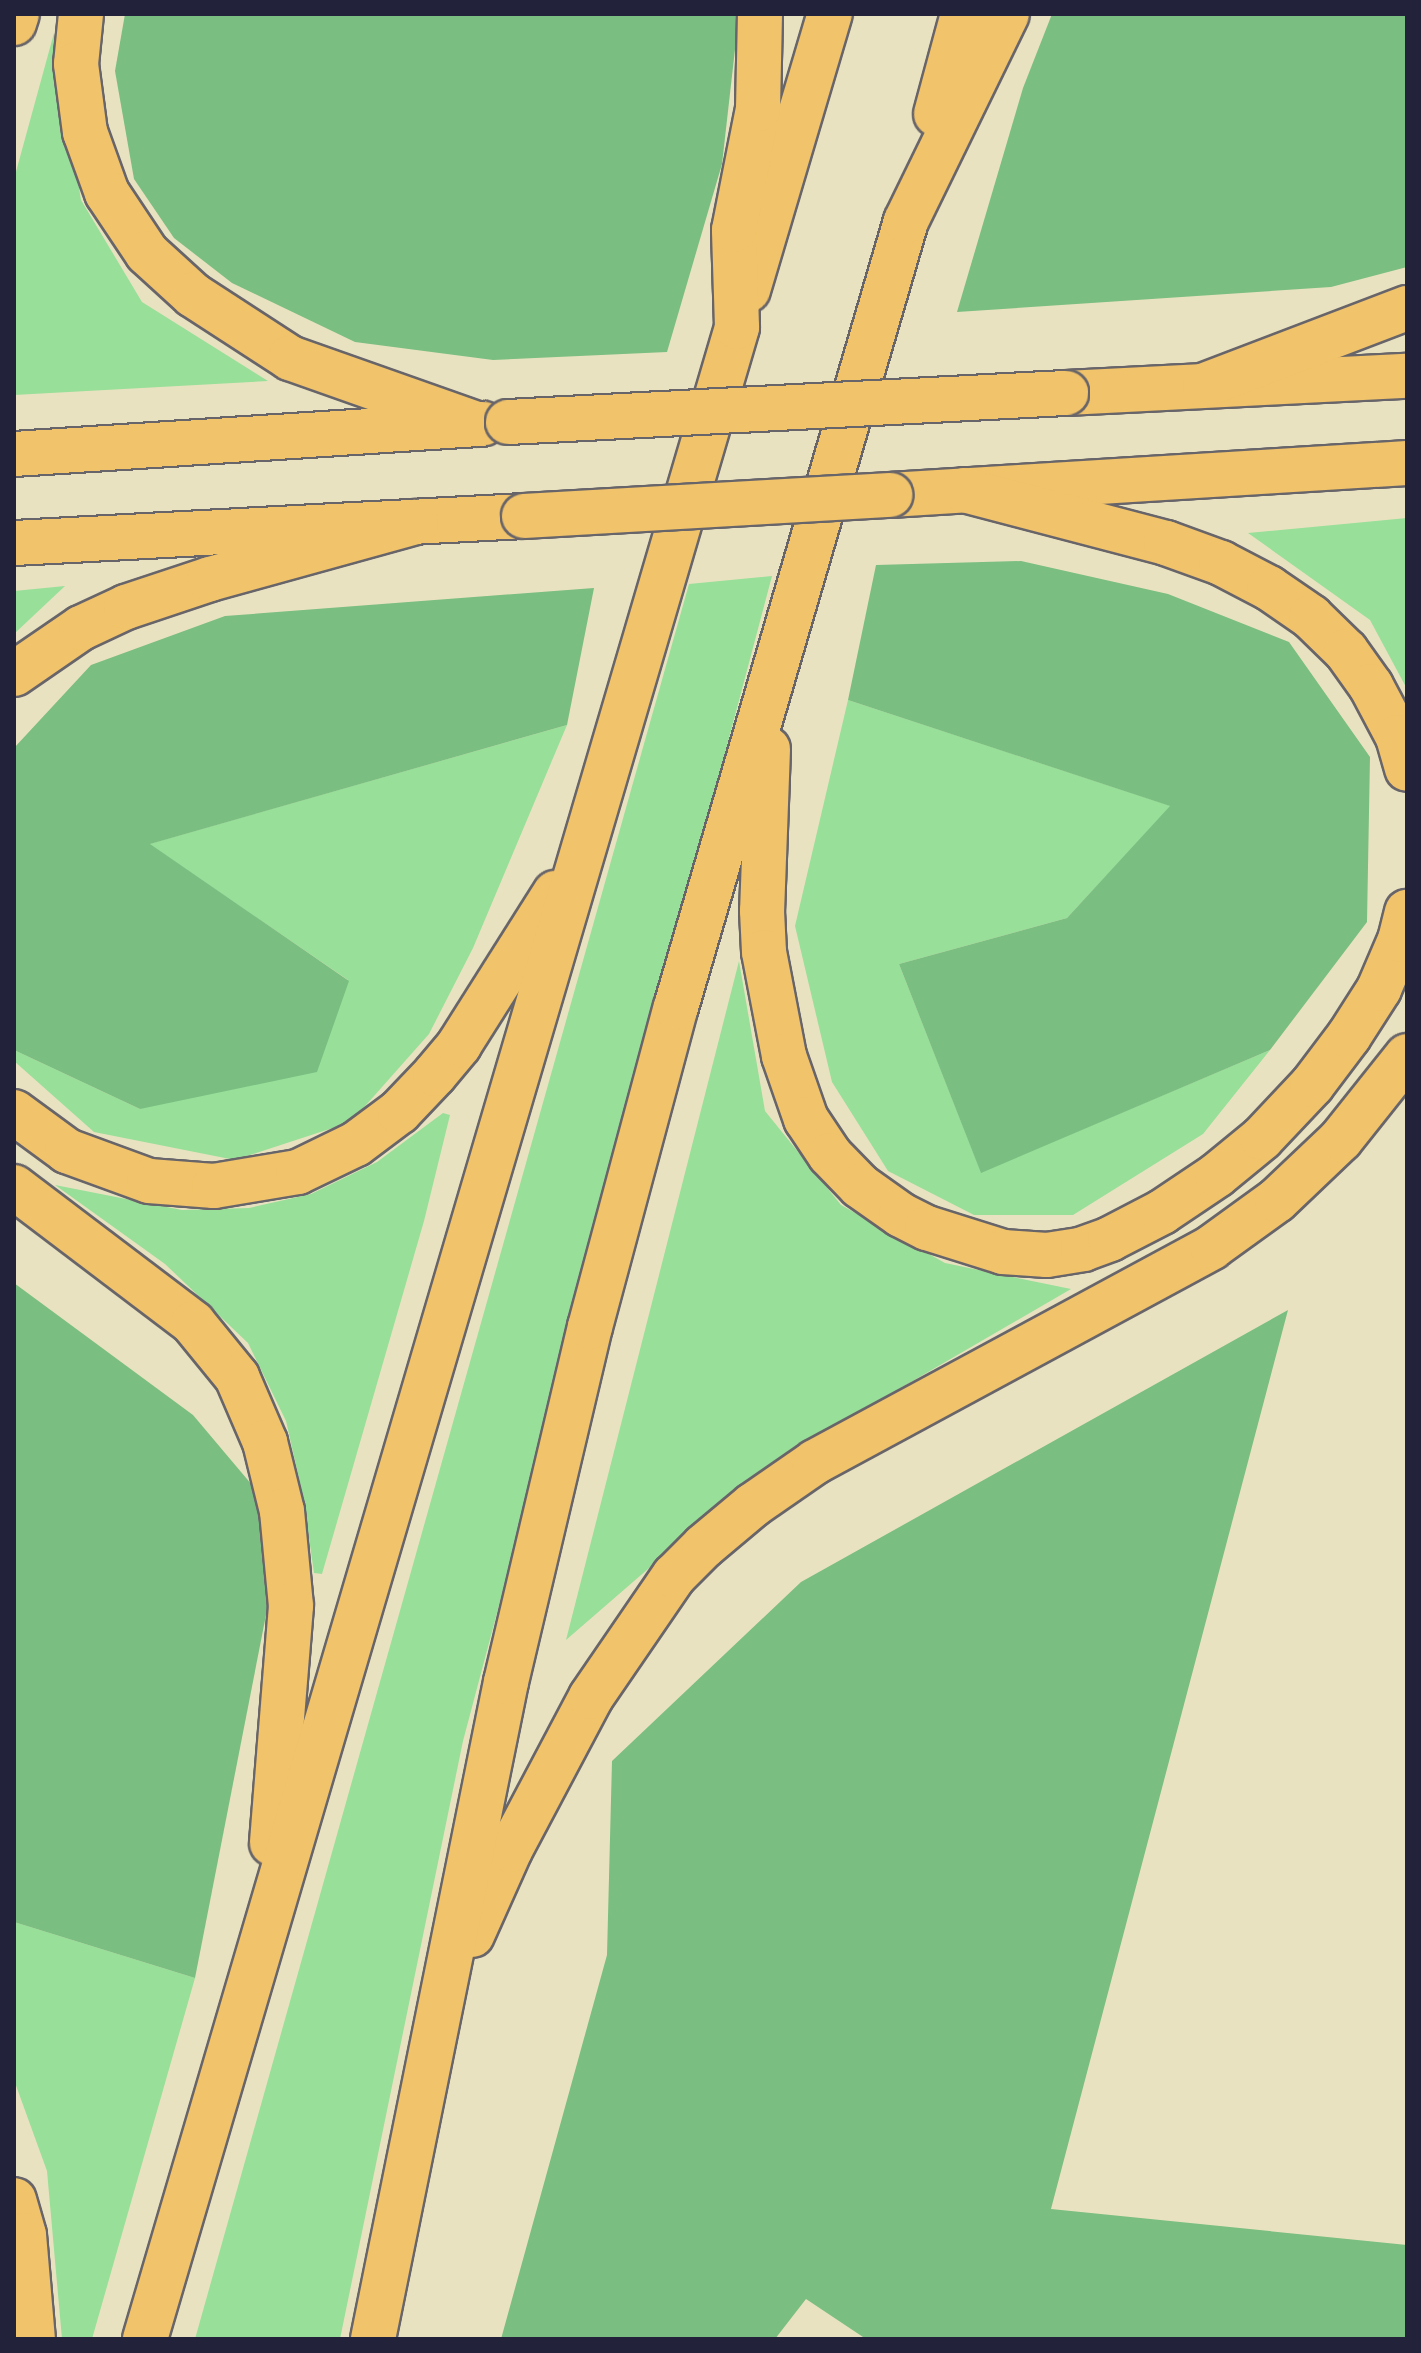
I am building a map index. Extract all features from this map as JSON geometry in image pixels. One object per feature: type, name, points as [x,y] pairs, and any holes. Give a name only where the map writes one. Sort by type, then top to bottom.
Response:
[{"type":"highway","points":[[14,23],[17,14]]},
{"type":"highway","points":[[81,14],[76,64],[85,132],[107,193],[147,253],[193,295],[290,358],[492,423]]},
{"type":"highway","points":[[737,327],[734,230],[758,109],[760,14]]},
{"type":"highway","points":[[145,2339],[830,14]]},
{"type":"highway","points":[[373,2339],[506,1682],[590,1327],[676,1007],[906,221],[963,14]]},
{"type":"highway","points":[[906,221],[1007,14]]},
{"type":"highway","points":[[1205,385],[1407,308]]},
{"type":"highway","points":[[14,454],[492,423],[1407,376]]},
{"type":"highway","points":[[14,543],[1407,463]]},
{"type":"highway","points":[[964,490],[1166,543],[1221,563],[1269,588],[1311,617],[1346,651],[1371,686],[1398,737],[1407,769]]},
{"type":"highway","points":[[14,674],[81,628],[126,607],[210,579],[416,522]]},
{"type":"highway","points":[[771,681],[762,911],[771,1003],[784,1056],[806,1119],[830,1155],[860,1186],[901,1215],[927,1228],[1003,1252],[1047,1255],[1083,1249],[1110,1239],[1173,1205],[1217,1175],[1262,1138],[1312,1085],[1379,989],[1400,940],[1407,912]]},
{"type":"highway","points":[[14,1112],[67,1151],[121,1173],[178,1186],[214,1186],[274,1179],[324,1161],[356,1144],[399,1112],[459,1045],[584,847]]},
{"type":"highway","points":[[440,2006],[510,1850],[591,1697],[674,1576],[704,1546],[753,1505],[815,1462],[1212,1247],[1277,1200],[1341,1139],[1407,1056]]},
{"type":"highway","points":[[14,1187],[193,1323],[237,1377],[265,1442],[282,1511],[291,1606],[263,1939]]},
{"type":"highway","points":[[14,2200],[24,2235],[33,2339]]},
{"type":"green space","points":[[125,14],[739,14],[722,164],[667,352],[493,360],[355,342],[232,283],[174,238],[134,179],[115,71]]},
{"type":"green space","points":[[1052,14],[1407,14],[1407,267],[1331,287],[957,312],[1023,88]]},
{"type":"green space","points":[[54,33],[81,200],[142,302],[268,381],[14,395],[14,179]]},
{"type":"green space","points":[[1407,518],[1407,689],[1370,620],[1248,533]]},
{"type":"green space","points":[[1021,561],[1168,594],[1289,642],[1370,757],[1367,922],[1270,1050],[981,1173],[899,964],[1067,918],[1170,806],[848,700],[876,565]]},
{"type":"green space","points":[[772,576],[463,1741],[340,2339],[195,2339],[689,584]]},
{"type":"green space","points":[[65,586],[14,634],[14,591]]},
{"type":"green space","points":[[594,588],[567,725],[150,844],[349,981],[317,1072],[140,1109],[14,1050],[14,748],[91,665],[225,616]]},
{"type":"green space","points":[[848,700],[1171,806],[1067,918],[899,964],[981,1172],[1270,1050],[1203,1134],[1073,1215],[974,1215],[888,1171],[832,1082],[795,926]]},
{"type":"green space","points":[[567,725],[473,948],[429,1034],[351,1122],[235,1160],[94,1132],[14,1061],[14,1050],[140,1109],[348,980],[149,844]]},
{"type":"green space","points":[[739,961],[765,1111],[841,1205],[945,1263],[1071,1289],[768,1465],[566,1640]]},
{"type":"green space","points":[[443,1113],[450,1115],[424,1221],[322,1574],[314,1573],[303,1496],[286,1421],[248,1343],[165,1264],[55,1185],[182,1210],[249,1208],[311,1194],[377,1162]]},
{"type":"green space","points":[[14,1283],[193,1415],[284,1523],[195,1978],[14,1922]]},
{"type":"green space","points":[[1288,1310],[1051,2209],[1407,2245],[1407,2339],[866,2339],[806,2299],[775,2339],[501,2339],[607,1955],[612,1761],[801,1582]]},
{"type":"green space","points":[[14,1922],[195,1978],[92,2339],[62,2339],[47,2171],[14,2080]]}]
